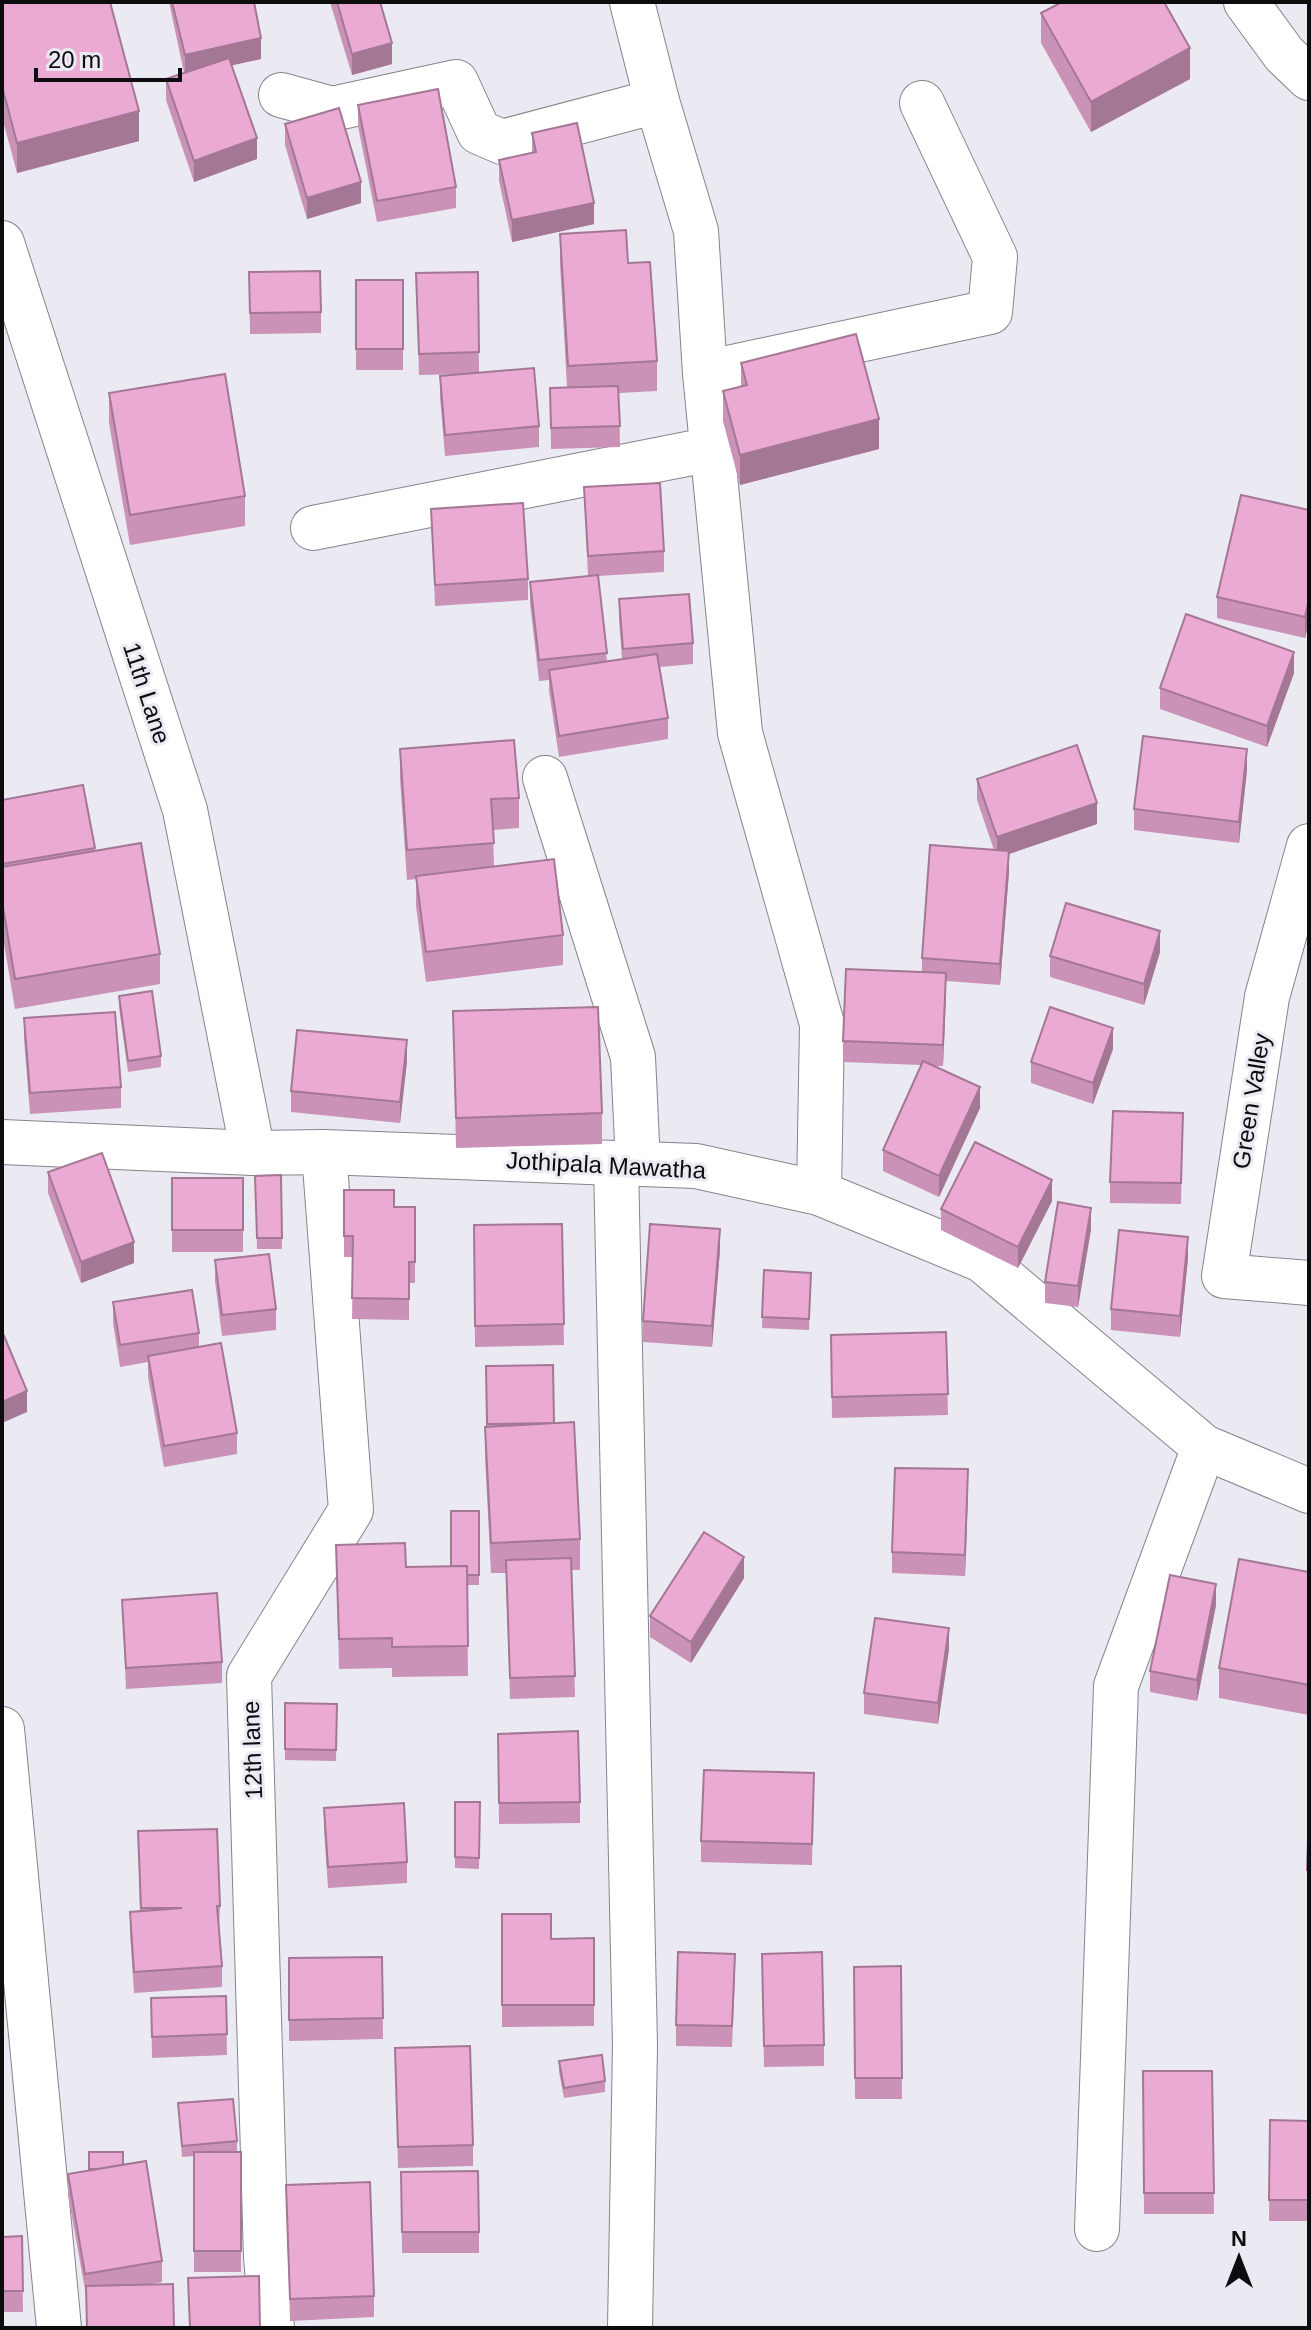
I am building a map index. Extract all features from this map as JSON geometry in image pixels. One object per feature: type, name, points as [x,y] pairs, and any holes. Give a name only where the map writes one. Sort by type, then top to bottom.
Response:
[{"type":"street","points":[[632,2],[657,101],[696,231],[705,373],[740,733],[822,1024],[819,1193]]},
{"type":"street","points":[[1246,2],[1284,54],[1309,78]]},
{"type":"street","points":[[281,95],[332,109],[456,82],[479,132],[502,142],[657,101]]},
{"type":"street","points":[[705,373],[990,312],[995,257],[922,103]]},
{"type":"street","name":"11th Lane","points":[[2,243],[185,810],[253,1153]]},
{"type":"street","points":[[313,528],[712,449]]},
{"type":"street","points":[[545,778],[633,1057],[627,1164],[635,2046],[630,2328]]},
{"type":"street","name":"Green Valley","points":[[1309,846],[1267,997],[1224,1276],[1309,1283]]},
{"type":"street","name":"Jothipala Mawatha","points":[[2,1142],[696,1166],[819,1193],[982,1260],[1204,1447],[1309,1491]]},
{"type":"street","name":"12th lane","points":[[272,2328],[266,2241],[249,1676],[351,1510],[324,1152]]},
{"type":"street","points":[[1097,2229],[1116,1686],[1204,1447]]},
{"type":"street","points":[[2,1729],[59,2328]]},
{"type":"building","points":[[2,2],[110,2],[139,111],[17,143],[2,86]]},
{"type":"building","points":[[172,2],[254,2],[261,38],[185,55]]},
{"type":"building","points":[[337,2],[380,2],[392,43],[352,54]]},
{"type":"building","points":[[1062,2],[1164,2],[1190,48],[1091,102],[1041,13]]},
{"type":"building","points":[[229,58],[257,138],[194,161],[166,79]]},
{"type":"building","points":[[438,89],[456,187],[377,201],[358,105]]},
{"type":"building","points":[[339,108],[361,182],[307,198],[285,124]]},
{"type":"building","points":[[577,123],[594,203],[512,220],[499,160],[536,152],[532,133]]},
{"type":"building","points":[[626,230],[628,263],[650,262],[657,361],[568,366],[560,234]]},
{"type":"building","points":[[320,271],[321,312],[250,313],[249,272]]},
{"type":"building","points":[[478,272],[479,352],[419,354],[416,273]]},
{"type":"building","points":[[356,280],[403,280],[403,349],[356,349]]},
{"type":"building","points":[[856,334],[879,419],[740,455],[723,391],[747,385],[741,363]]},
{"type":"building","points":[[534,368],[539,426],[445,435],[440,376]]},
{"type":"building","points":[[225,374],[245,496],[130,515],[109,393]]},
{"type":"building","points":[[618,386],[620,426],[551,428],[550,388]]},
{"type":"building","points":[[660,483],[664,551],[588,556],[584,487]]},
{"type":"building","points":[[1241,495],[1309,510],[1309,599],[1305,617],[1217,597]]},
{"type":"building","points":[[523,503],[528,579],[435,585],[431,509]]},
{"type":"building","points":[[598,575],[607,653],[539,660],[530,582]]},
{"type":"building","points":[[689,594],[693,643],[623,649],[619,599]]},
{"type":"building","points":[[1186,614],[1294,652],[1267,726],[1160,688]]},
{"type":"building","points":[[657,654],[668,718],[559,736],[549,670]]},
{"type":"building","points":[[1143,736],[1247,749],[1239,822],[1134,809]]},
{"type":"building","points":[[514,740],[519,798],[491,799],[494,843],[407,850],[400,749]]},
{"type":"building","points":[[1077,745],[1097,803],[997,837],[977,779]]},
{"type":"building","points":[[83,785],[95,848],[2,864],[2,800]]},
{"type":"building","points":[[141,843],[160,954],[15,979],[2,901],[2,867]]},
{"type":"building","points":[[930,845],[1009,851],[1000,964],[922,958]]},
{"type":"building","points":[[554,859],[563,935],[426,952],[416,876]]},
{"type":"building","points":[[1066,903],[1160,931],[1144,984],[1050,956]]},
{"type":"building","points":[[846,969],[946,973],[943,1045],[843,1041]]},
{"type":"building","points":[[152,991],[161,1056],[128,1061],[119,996]]},
{"type":"building","points":[[598,1007],[602,1113],[456,1118],[453,1011]]},
{"type":"building","points":[[1050,1007],[1113,1028],[1093,1083],[1031,1062]]},
{"type":"building","points":[[115,1012],[121,1087],[30,1093],[24,1018]]},
{"type":"building","points":[[297,1030],[407,1040],[400,1102],[291,1091]]},
{"type":"building","points":[[923,1061],[980,1087],[939,1176],[883,1150]]},
{"type":"building","points":[[1113,1111],[1183,1113],[1181,1183],[1110,1182]]},
{"type":"building","points":[[975,1142],[1052,1180],[1018,1247],[941,1209]]},
{"type":"building","points":[[102,1153],[134,1242],[81,1262],[48,1172]]},
{"type":"building","points":[[281,1175],[282,1238],[257,1238],[255,1176]]},
{"type":"building","points":[[172,1178],[243,1178],[243,1230],[172,1230]]},
{"type":"building","points":[[344,1190],[394,1190],[394,1207],[415,1207],[415,1262],[409,1262],[409,1299],[352,1298],[353,1236],[344,1236]]},
{"type":"building","points":[[1058,1202],[1091,1208],[1078,1286],[1045,1282]]},
{"type":"building","points":[[562,1224],[564,1324],[475,1326],[474,1225]]},
{"type":"building","points":[[650,1224],[720,1229],[712,1326],[643,1321]]},
{"type":"building","points":[[1119,1230],[1188,1237],[1180,1316],[1111,1309]]},
{"type":"building","points":[[269,1254],[276,1309],[222,1315],[215,1260]]},
{"type":"building","points":[[764,1270],[811,1273],[809,1319],[762,1317]]},
{"type":"building","points":[[192,1290],[199,1333],[120,1345],[113,1302]]},
{"type":"building","points":[[2,1331],[27,1391],[2,1402]]},
{"type":"building","points":[[946,1332],[948,1394],[832,1397],[831,1335]]},
{"type":"building","points":[[221,1343],[237,1433],[164,1446],[148,1356]]},
{"type":"building","points":[[553,1365],[554,1423],[487,1424],[486,1366]]},
{"type":"building","points":[[574,1422],[580,1539],[491,1543],[485,1427]]},
{"type":"building","points":[[895,1468],[968,1469],[965,1555],[892,1552]]},
{"type":"building","points":[[451,1511],[479,1511],[479,1575],[467,1575],[467,1566],[451,1566]]},
{"type":"building","points":[[704,1532],[744,1557],[691,1642],[650,1616]]},
{"type":"building","points":[[405,1543],[406,1567],[467,1566],[468,1646],[392,1647],[392,1638],[339,1639],[336,1545]]},
{"type":"building","points":[[571,1558],[575,1676],[510,1678],[506,1560]]},
{"type":"building","points":[[1239,1559],[1309,1572],[1309,1685],[1219,1668]]},
{"type":"building","points":[[1170,1575],[1216,1584],[1197,1680],[1150,1671]]},
{"type":"building","points":[[217,1593],[222,1662],[126,1668],[122,1600]]},
{"type":"building","points":[[875,1618],[949,1628],[938,1703],[864,1693]]},
{"type":"building","points":[[285,1703],[337,1704],[336,1750],[285,1749]]},
{"type":"building","points":[[578,1731],[580,1802],[499,1803],[498,1734]]},
{"type":"building","points":[[704,1770],[814,1773],[812,1844],[701,1841]]},
{"type":"building","points":[[455,1802],[480,1802],[479,1858],[455,1857]]},
{"type":"building","points":[[404,1803],[407,1862],[328,1867],[324,1808]]},
{"type":"building","points":[[1309,1809],[1309,1870],[1307,1870]]},
{"type":"building","points":[[217,1829],[220,1906],[217,1906],[222,1966],[134,1972],[130,1912],[182,1908],[141,1908],[138,1831]]},
{"type":"building","points":[[502,1914],[551,1914],[551,1939],[594,1938],[594,2005],[502,2005]]},
{"type":"building","points":[[678,1952],[735,1954],[732,2026],[676,2025]]},
{"type":"building","points":[[822,1952],[824,2045],[764,2046],[762,1954]]},
{"type":"building","points":[[382,1957],[383,2018],[289,2020],[289,1958]]},
{"type":"building","points":[[901,1966],[902,2078],[855,2078],[854,1967]]},
{"type":"building","points":[[226,1996],[227,2034],[152,2037],[151,1998]]},
{"type":"building","points":[[470,2046],[473,2145],[398,2147],[395,2048]]},
{"type":"building","points":[[602,2055],[605,2081],[564,2088],[559,2061]]},
{"type":"building","points":[[1143,2071],[1212,2071],[1214,2193],[1144,2193]]},
{"type":"building","points":[[233,2099],[237,2141],[182,2146],[178,2103]]},
{"type":"building","points":[[1270,2120],[1309,2121],[1309,2200],[1269,2200]]},
{"type":"building","points":[[89,2152],[123,2152],[123,2165],[89,2169]]},
{"type":"building","points":[[194,2152],[241,2152],[241,2251],[194,2251]]},
{"type":"building","points":[[146,2161],[162,2261],[85,2274],[68,2174]]},
{"type":"building","points":[[478,2171],[479,2232],[402,2232],[401,2172]]},
{"type":"building","points":[[370,2182],[374,2296],[290,2299],[286,2185]]},
{"type":"building","points":[[22,2236],[23,2291],[2,2291],[2,2237]]},
{"type":"building","points":[[259,2276],[260,2328],[190,2328],[188,2278]]},
{"type":"building","points":[[173,2284],[174,2327],[87,2328],[86,2286]]}]
